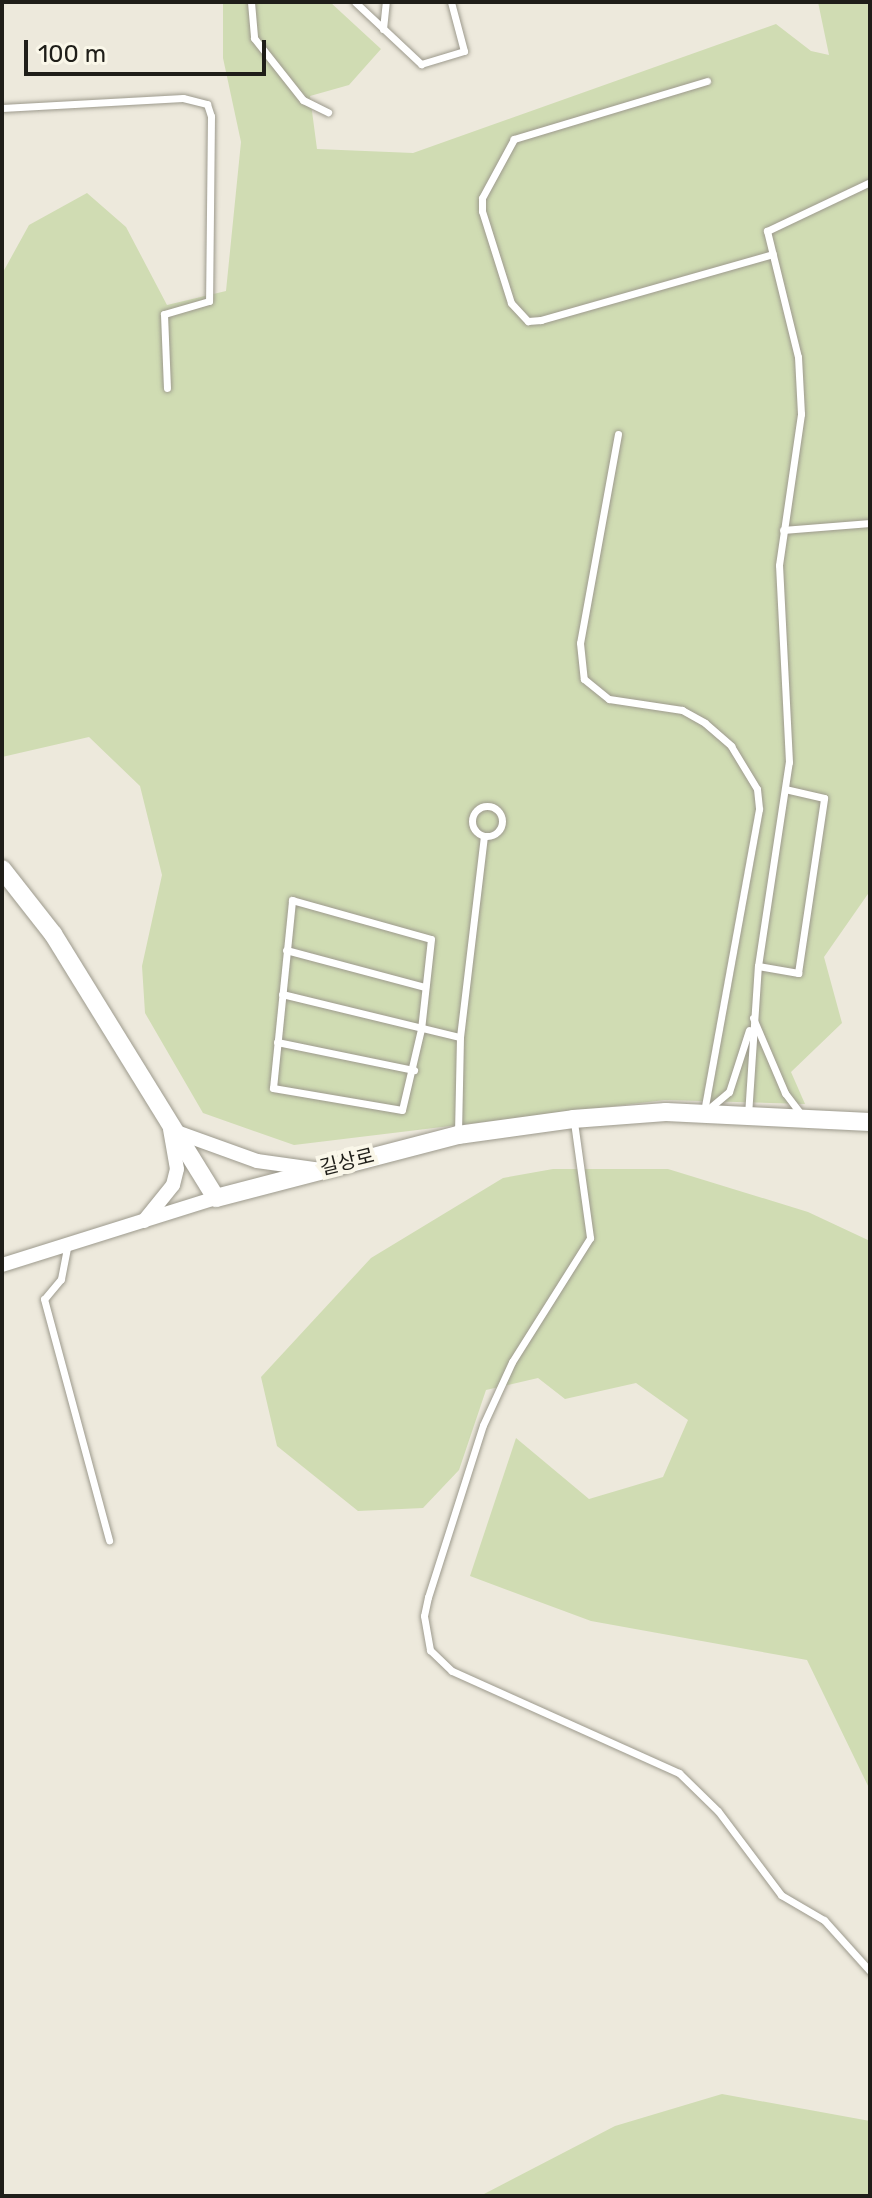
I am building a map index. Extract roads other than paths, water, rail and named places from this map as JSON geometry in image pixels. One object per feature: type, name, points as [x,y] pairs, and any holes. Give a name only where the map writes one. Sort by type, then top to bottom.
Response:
[{"type":"street","points":[[2,869],[66,954],[170,1130],[216,1198],[67,1248],[2,1265]]},
{"type":"street","name":"길상로","points":[[216,1198],[317,1169],[458,1135],[573,1119],[704,1113],[870,1122]]},
{"type":"street","points":[[170,1130],[257,1161],[317,1169]]},
{"type":"street","points":[[142,1224],[173,1185],[177,1169],[170,1130]]},
{"type":"lane","points":[[251,2],[254,38],[303,100],[328,112]]},
{"type":"lane","points":[[355,2],[421,64],[464,51],[451,2]]},
{"type":"lane","points":[[383,29],[386,2]]},
{"type":"lane","points":[[707,81],[514,139],[482,198],[482,211],[511,303],[528,321],[541,320],[773,254]]},
{"type":"lane","points":[[2,108],[183,98],[207,104],[211,116],[209,301],[164,314],[167,388]]},
{"type":"lane","points":[[748,1115],[758,966],[786,789],[790,738],[778,592],[783,530],[798,441],[801,388],[767,231],[870,182]]},
{"type":"lane","points":[[618,434],[580,643],[584,679],[609,699],[682,710],[705,723],[731,746],[757,789],[759,809],[704,1113]]},
{"type":"lane","points":[[783,530],[870,523]]},
{"type":"lane","points":[[758,966],[798,973],[824,798],[786,789]]},
{"type":"lane","points":[[492,806],[502,817],[501,828],[484,836],[473,827],[472,817],[482,807],[492,806]]},
{"type":"lane","points":[[458,1135],[460,1037],[484,836]]},
{"type":"lane","points":[[292,900],[431,939],[425,987],[421,1029],[407,1104],[396,1111],[273,1088],[292,900]]},
{"type":"lane","points":[[286,950],[425,987]]},
{"type":"lane","points":[[282,994],[460,1037]]},
{"type":"lane","points":[[704,1113],[729,1092],[753,1016]]},
{"type":"lane","points":[[753,1016],[785,1093],[808,1119]]},
{"type":"lane","points":[[277,1042],[414,1070]]},
{"type":"lane","points":[[573,1119],[590,1238],[539,1316],[489,1410],[428,1597],[425,1625],[430,1650],[452,1671],[679,1773],[718,1811],[781,1895],[824,1920],[870,1971]]},
{"type":"lane","points":[[67,1248],[61,1279],[44,1299],[109,1540]]}]
